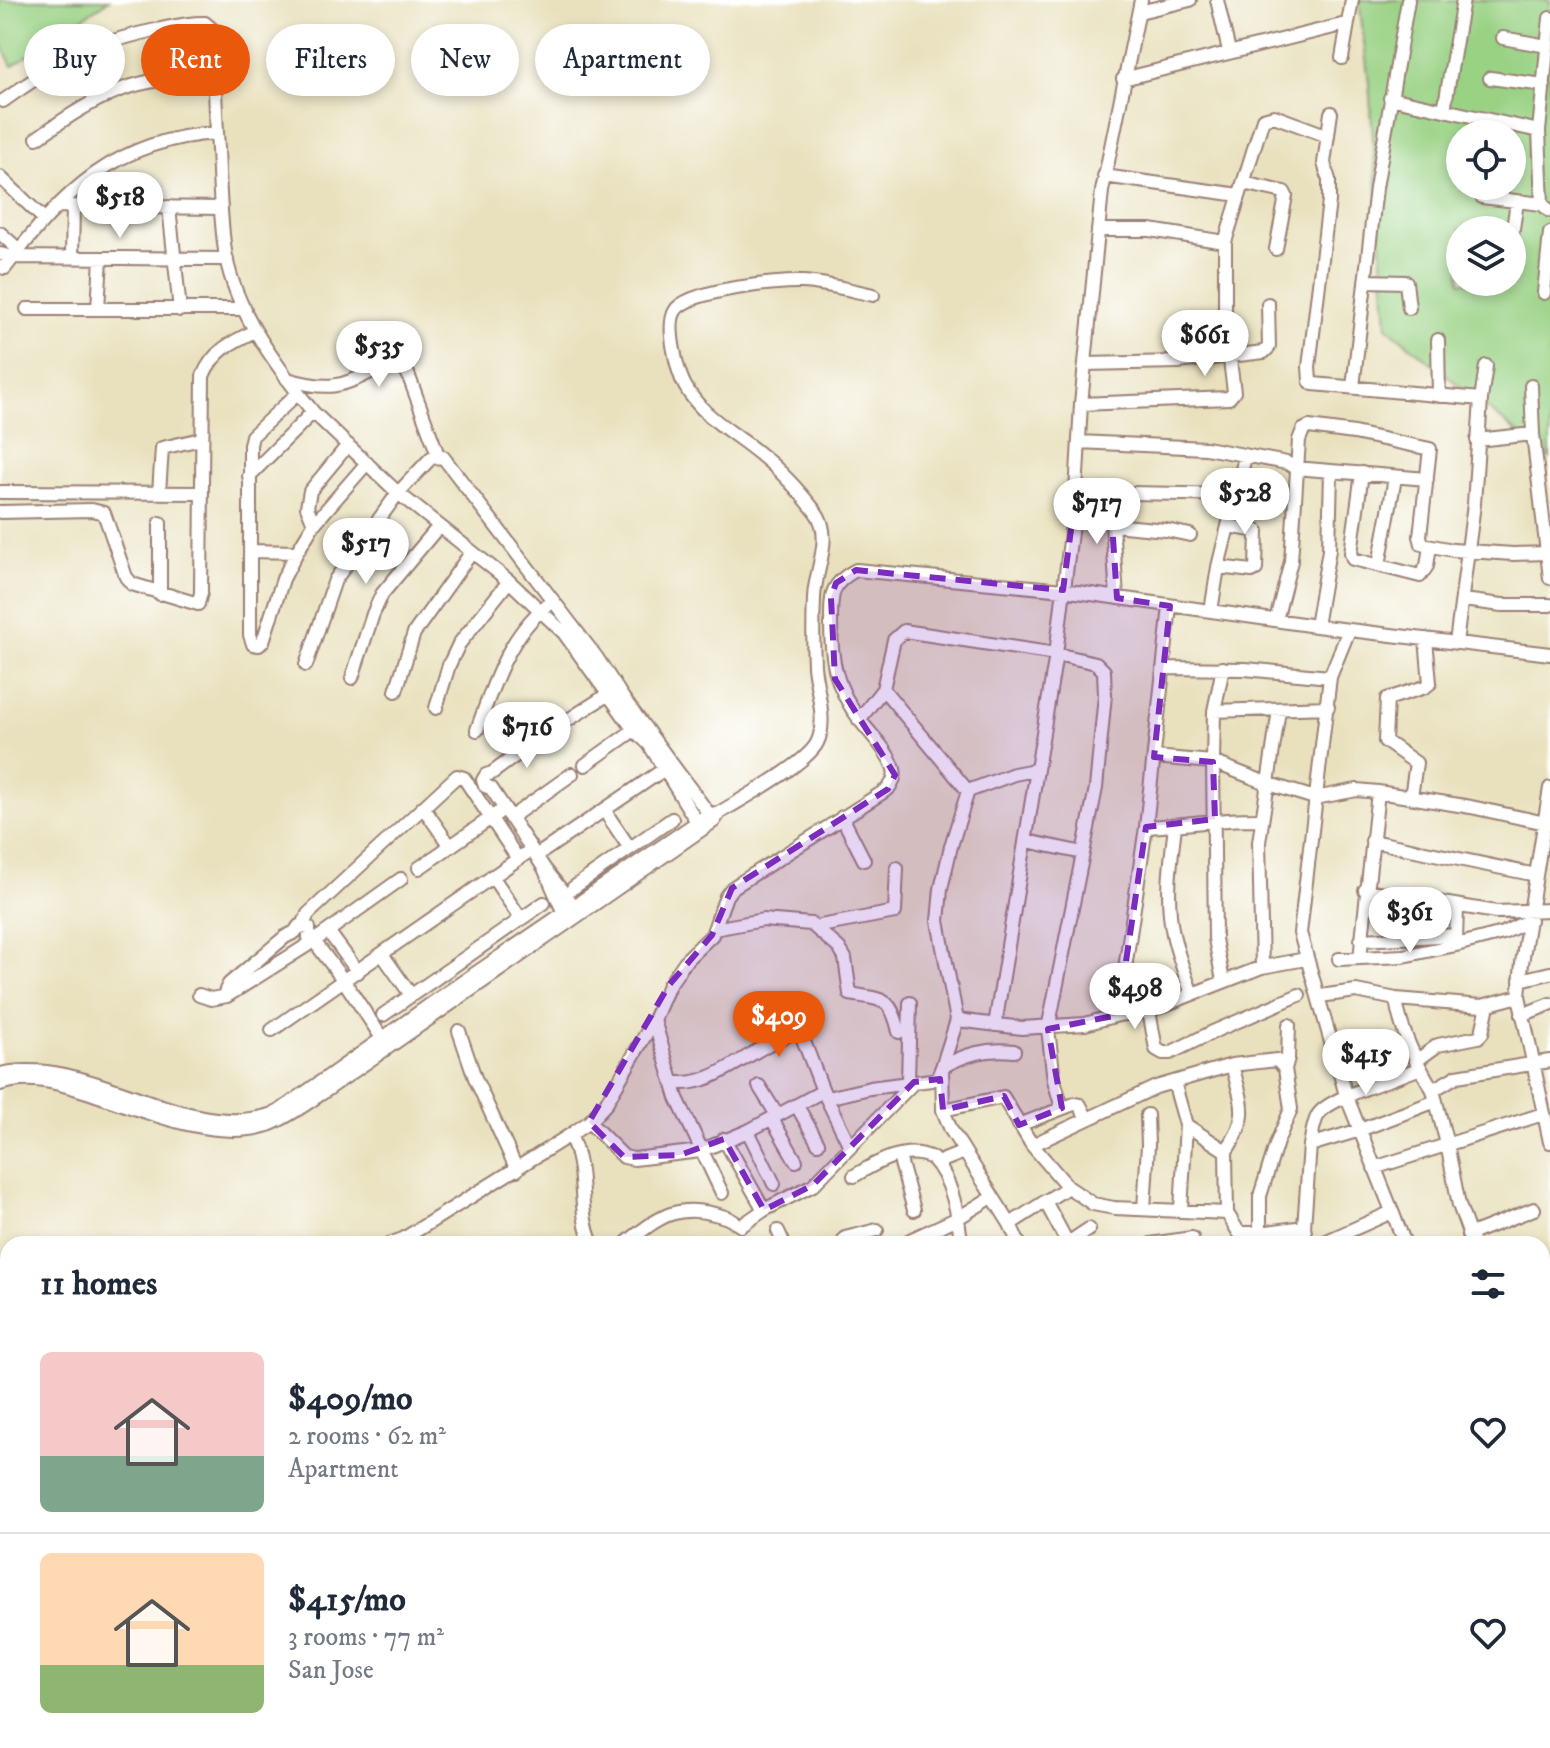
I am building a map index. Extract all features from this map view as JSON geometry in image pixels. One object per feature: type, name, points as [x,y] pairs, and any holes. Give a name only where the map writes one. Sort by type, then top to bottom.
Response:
[{"type":"street","points":[[995,1025],[1056,654],[1076,492],[1081,404],[1104,176],[1140,6],[1190,0]]},
{"type":"street","points":[[1217,0],[1229,51]]},
{"type":"street","points":[[1342,58],[1352,0]]},
{"type":"street","points":[[1353,387],[1390,98],[1408,0]]},
{"type":"street","points":[[1444,110],[1463,0]]},
{"type":"street","points":[[1503,200],[1546,207],[1539,131],[1550,18]]},
{"type":"street","points":[[1123,79],[1346,24]]},
{"type":"street","points":[[3,101],[42,74],[94,46],[141,33]]},
{"type":"street","points":[[1503,38],[1547,46]]},
{"type":"street","points":[[1490,78],[1544,85]]},
{"type":"street","points":[[37,138],[81,107],[141,82]]},
{"type":"street","points":[[216,96],[221,208],[227,259],[255,331],[313,412],[398,493],[509,581],[578,650],[669,766],[700,826]]},
{"type":"street","points":[[1390,98],[1539,131]]},
{"type":"street","points":[[1331,113],[1324,163],[1329,180],[1329,201],[1308,377],[1313,384],[1481,399]]},
{"type":"street","points":[[1081,404],[1229,398],[1234,392],[1225,321],[1225,242],[1263,119],[1274,116],[1328,136]]},
{"type":"street","points":[[6,263],[57,206],[86,180],[129,152],[165,139],[217,133]]},
{"type":"street","points":[[1104,176],[1284,192],[1286,196],[1276,249]]},
{"type":"street","points":[[0,177],[44,219]]},
{"type":"street","points":[[1515,216],[1517,202]]},
{"type":"street","points":[[57,206],[221,208]]},
{"type":"street","points":[[72,257],[73,206]]},
{"type":"street","points":[[169,207],[180,310]]},
{"type":"street","points":[[1098,230],[1150,230],[1225,242]]},
{"type":"street","points":[[0,233],[6,263]]},
{"type":"street","points":[[1544,293],[1550,233]]},
{"type":"street","points":[[6,263],[72,257],[227,259]]},
{"type":"street","points":[[98,309],[101,258]]},
{"type":"street","points":[[1365,281],[1406,282],[1409,308]]},
{"type":"street","points":[[0,1074],[17,1070],[59,1073],[188,1113],[229,1121],[247,1121],[278,1112],[714,816],[807,757],[818,741],[821,725],[814,666],[814,595],[824,535],[818,514],[761,455],[722,428],[694,401],[683,383],[671,337],[671,321],[675,309],[682,303],[711,292],[802,282],[873,295]]},
{"type":"street","points":[[1085,364],[1178,362],[1267,350],[1268,304]]},
{"type":"street","points":[[27,309],[245,309]]},
{"type":"street","points":[[0,512],[92,510],[104,513],[126,577],[137,587],[198,604],[202,385],[207,366],[220,350],[255,331]]},
{"type":"street","points":[[1438,340],[1439,396]]},
{"type":"street","points":[[287,379],[332,386],[358,380],[391,362],[399,364],[408,374],[438,455],[455,471],[597,658],[634,730],[714,816]]},
{"type":"street","points":[[1456,643],[1474,504],[1477,440],[1486,366]]},
{"type":"street","points":[[1531,386],[1533,434],[1550,578]]},
{"type":"street","points":[[298,393],[252,436],[249,476],[250,635],[256,645],[263,641],[283,579],[314,524],[367,463]]},
{"type":"street","points":[[249,476],[313,412]]},
{"type":"street","points":[[1276,620],[1291,561],[1295,468],[1300,433],[1309,427],[1428,448],[1431,452],[1420,541],[1430,546],[1513,554],[1548,553]]},
{"type":"street","points":[[1477,440],[1533,434]]},
{"type":"street","points":[[159,493],[162,448],[201,439]]},
{"type":"street","points":[[1079,442],[1206,448],[1287,463],[1295,468],[1427,479]]},
{"type":"street","points":[[314,524],[307,507],[310,491],[348,445]]},
{"type":"street","points":[[306,665],[335,580],[398,493],[431,458],[438,455]]},
{"type":"street","points":[[1211,611],[1218,567],[1245,457]]},
{"type":"street","points":[[1316,626],[1329,550],[1331,472]]},
{"type":"street","points":[[1362,473],[1351,553],[1353,559],[1420,576],[1427,566],[1430,546]]},
{"type":"street","points":[[1379,565],[1395,478]]},
{"type":"street","points":[[0,492],[201,493]]},
{"type":"street","points":[[1076,492],[1237,495]]},
{"type":"street","points":[[1110,493],[1117,598]]},
{"type":"street","points":[[160,523],[160,594]]},
{"type":"street","points":[[1113,525],[1190,535]]},
{"type":"street","points":[[352,678],[382,594],[439,526]]},
{"type":"street","points":[[1218,567],[1256,569],[1257,531],[1255,528],[1229,526]]},
{"type":"street","points":[[250,551],[297,552]]},
{"type":"street","points":[[396,691],[414,633],[471,553]]},
{"type":"street","points":[[408,1236],[589,1122],[605,1105],[678,971],[703,946],[714,929],[732,888],[888,789],[895,775],[893,766],[859,720],[835,679],[831,598],[836,583],[856,570],[1063,590],[1316,626],[1550,654]]},
{"type":"street","points":[[436,708],[459,644],[509,581]]},
{"type":"street","points":[[1463,600],[1502,605],[1550,605]]},
{"type":"street","points":[[477,730],[501,663],[535,614],[552,601]]},
{"type":"street","points":[[1118,1015],[1146,827],[1170,606]]},
{"type":"street","points":[[1349,630],[1330,677],[1300,933],[1346,1095],[1402,1236]]},
{"type":"street","points":[[859,720],[883,689],[894,640],[904,631],[1056,654],[1096,663],[1104,671],[1099,759],[1048,1029],[1054,1080],[1062,1108]]},
{"type":"street","points":[[1411,797],[1416,763],[1385,741],[1387,699],[1430,683],[1426,639]]},
{"type":"street","points":[[1163,668],[1223,668],[1330,677]]},
{"type":"street","points":[[1223,668],[1214,711],[1213,762],[1215,939],[1223,981]]},
{"type":"street","points":[[883,689],[968,791]]},
{"type":"street","points":[[557,727],[613,692]]},
{"type":"street","points":[[1214,711],[1328,707]]},
{"type":"street","points":[[1262,967],[1258,890],[1262,819],[1279,710]]},
{"type":"street","points":[[585,765],[634,730]]},
{"type":"street","points":[[541,737],[483,780],[577,910]]},
{"type":"street","points":[[1154,757],[1213,762],[1315,798],[1357,790],[1378,792],[1548,823]]},
{"type":"street","points":[[272,1030],[492,876],[604,810],[669,766]]},
{"type":"street","points":[[968,791],[1014,774],[1035,770]]},
{"type":"street","points":[[419,868],[491,817],[507,813],[572,774]]},
{"type":"street","points":[[227,996],[229,984],[299,929],[308,914],[450,781],[461,776],[518,859]]},
{"type":"street","points":[[1550,788],[1548,823],[1536,875],[1519,996],[1550,1142]]},
{"type":"street","points":[[589,1122],[624,1157],[630,1159],[700,1151],[825,1095],[938,1077],[957,1020],[938,921],[948,861],[968,791]]},
{"type":"street","points":[[1360,958],[1378,792]]},
{"type":"street","points":[[423,807],[450,846]]},
{"type":"street","points":[[604,810],[629,847]]},
{"type":"street","points":[[842,817],[864,860]]},
{"type":"street","points":[[573,888],[672,819]]},
{"type":"street","points":[[1146,827],[1215,819],[1262,819]]},
{"type":"street","points":[[1175,826],[1170,871],[1171,920],[1192,994]]},
{"type":"street","points":[[1027,841],[1083,853]]},
{"type":"street","points":[[1372,841],[1536,875]]},
{"type":"street","points":[[544,868],[565,918]]},
{"type":"street","points":[[815,927],[895,912],[897,868]]},
{"type":"street","points":[[492,876],[521,919]]},
{"type":"street","points":[[199,995],[211,999],[227,996],[328,931],[401,879]]},
{"type":"street","points":[[1365,890],[1496,912],[1530,915],[1550,910]]},
{"type":"street","points":[[383,1015],[544,903]]},
{"type":"street","points":[[1456,940],[1457,907]]},
{"type":"street","points":[[1339,959],[1403,956],[1456,940],[1503,933],[1530,915]]},
{"type":"street","points":[[714,929],[763,920],[811,924],[839,948],[845,958],[850,994],[888,1003],[893,1009],[899,1032]]},
{"type":"street","points":[[299,929],[300,939],[311,940],[344,981],[384,1042]]},
{"type":"street","points":[[328,931],[358,972]]},
{"type":"street","points":[[1361,940],[1456,940]]},
{"type":"street","points":[[382,954],[411,995]]},
{"type":"street","points":[[957,1020],[1048,1029],[1085,1024],[1149,1011],[1262,967],[1306,959]]},
{"type":"street","points":[[1520,980],[1550,973]]},
{"type":"street","points":[[1320,996],[1356,991],[1396,999],[1488,1005],[1519,996]]},
{"type":"street","points":[[1149,1011],[1156,1049],[1170,1053],[1299,995]]},
{"type":"street","points":[[1396,999],[1398,1015],[1434,1095],[1469,1236]]},
{"type":"street","points":[[635,1236],[670,1212],[693,1211],[723,1216],[741,1226],[764,1210],[813,1185],[911,1082],[910,1003]]},
{"type":"street","points":[[1522,1015],[1550,1004]]},
{"type":"street","points":[[1306,1236],[1304,1227],[1317,1115],[1324,1107],[1346,1095],[1389,1082],[1418,1064],[1438,1045],[1478,1037],[1482,1033],[1488,1005]]},
{"type":"street","points":[[654,1020],[672,1082],[700,1151],[722,1193]]},
{"type":"street","points":[[1285,1069],[1289,1025]]},
{"type":"street","points":[[459,1031],[475,1078],[517,1170]]},
{"type":"street","points":[[672,1082],[684,1084],[712,1075],[797,1032],[801,1034],[825,1095],[850,1146]]},
{"type":"street","points":[[0,1084],[36,1079],[65,1085],[209,1130],[250,1129],[289,1115],[384,1042]]},
{"type":"street","points":[[942,1067],[972,1053],[1014,1051]]},
{"type":"street","points":[[1032,1145],[1141,1093],[1174,1082],[1232,1065],[1271,1059],[1282,1063],[1291,1109],[1260,1196],[1260,1233]]},
{"type":"street","points":[[1314,1144],[1360,1130],[1434,1095],[1457,1076],[1550,1061]]},
{"type":"street","points":[[1232,1065],[1243,1119],[1240,1130],[1226,1151],[1227,1213],[1239,1233],[1304,1227]]},
{"type":"street","points":[[942,1067],[943,1110],[964,1152],[1015,1236]]},
{"type":"street","points":[[1174,1082],[1186,1125],[1187,1210],[1191,1236]]},
{"type":"street","points":[[759,1086],[796,1161]]},
{"type":"street","points":[[943,1110],[1003,1097],[1032,1145],[1068,1187],[1093,1204],[1114,1208],[1227,1213]]},
{"type":"street","points":[[1019,1125],[1078,1104],[1087,1119]]},
{"type":"street","points":[[797,1106],[818,1143]]},
{"type":"street","points":[[1144,1209],[1147,1115]]},
{"type":"street","points":[[1374,1168],[1447,1144],[1546,1121]]},
{"type":"street","points":[[1186,1125],[1226,1151]]},
{"type":"street","points":[[748,1131],[774,1184]]},
{"type":"street","points":[[570,1135],[580,1159],[583,1213],[590,1236]]},
{"type":"street","points":[[724,1139],[764,1210]]},
{"type":"street","points":[[854,1176],[878,1161],[918,1152],[929,1156],[937,1163],[958,1218],[960,1236]]},
{"type":"street","points":[[937,1163],[964,1152]]},
{"type":"street","points":[[899,1156],[914,1210]]},
{"type":"street","points":[[1010,1224],[1068,1187]]},
{"type":"street","points":[[919,1236],[958,1218],[992,1197]]},
{"type":"street","points":[[1045,1201],[1064,1236]]},
{"type":"street","points":[[1476,1236],[1534,1209]]},
{"type":"street","points":[[1338,1236],[1392,1212]]},
{"type":"street","points":[[1078,1236],[1089,1229]]},
{"type":"street","points":[[854,1236],[877,1230]]},
{"type":"street","points":[[778,1231],[780,1236]]},
{"type":"highlighted area","points":[[1076,492],[1110,493],[1117,598],[1170,606],[1154,757],[1213,762],[1215,819],[1146,827],[1118,1015],[1048,1029],[1062,1108],[1019,1125],[1004,1096],[943,1110],[940,1079],[914,1082],[813,1185],[764,1210],[724,1139],[680,1155],[624,1157],[589,1122],[669,985],[712,935],[732,888],[888,789],[895,775],[835,679],[831,598],[836,583],[856,570],[1063,590]]},
{"type":"green space","points":[[0,0],[109,0],[74,24],[24,24],[24,58],[12,66],[0,41]]},
{"type":"green space","points":[[1359,0],[1550,0],[1550,459],[1387,327],[1369,84]]}]
